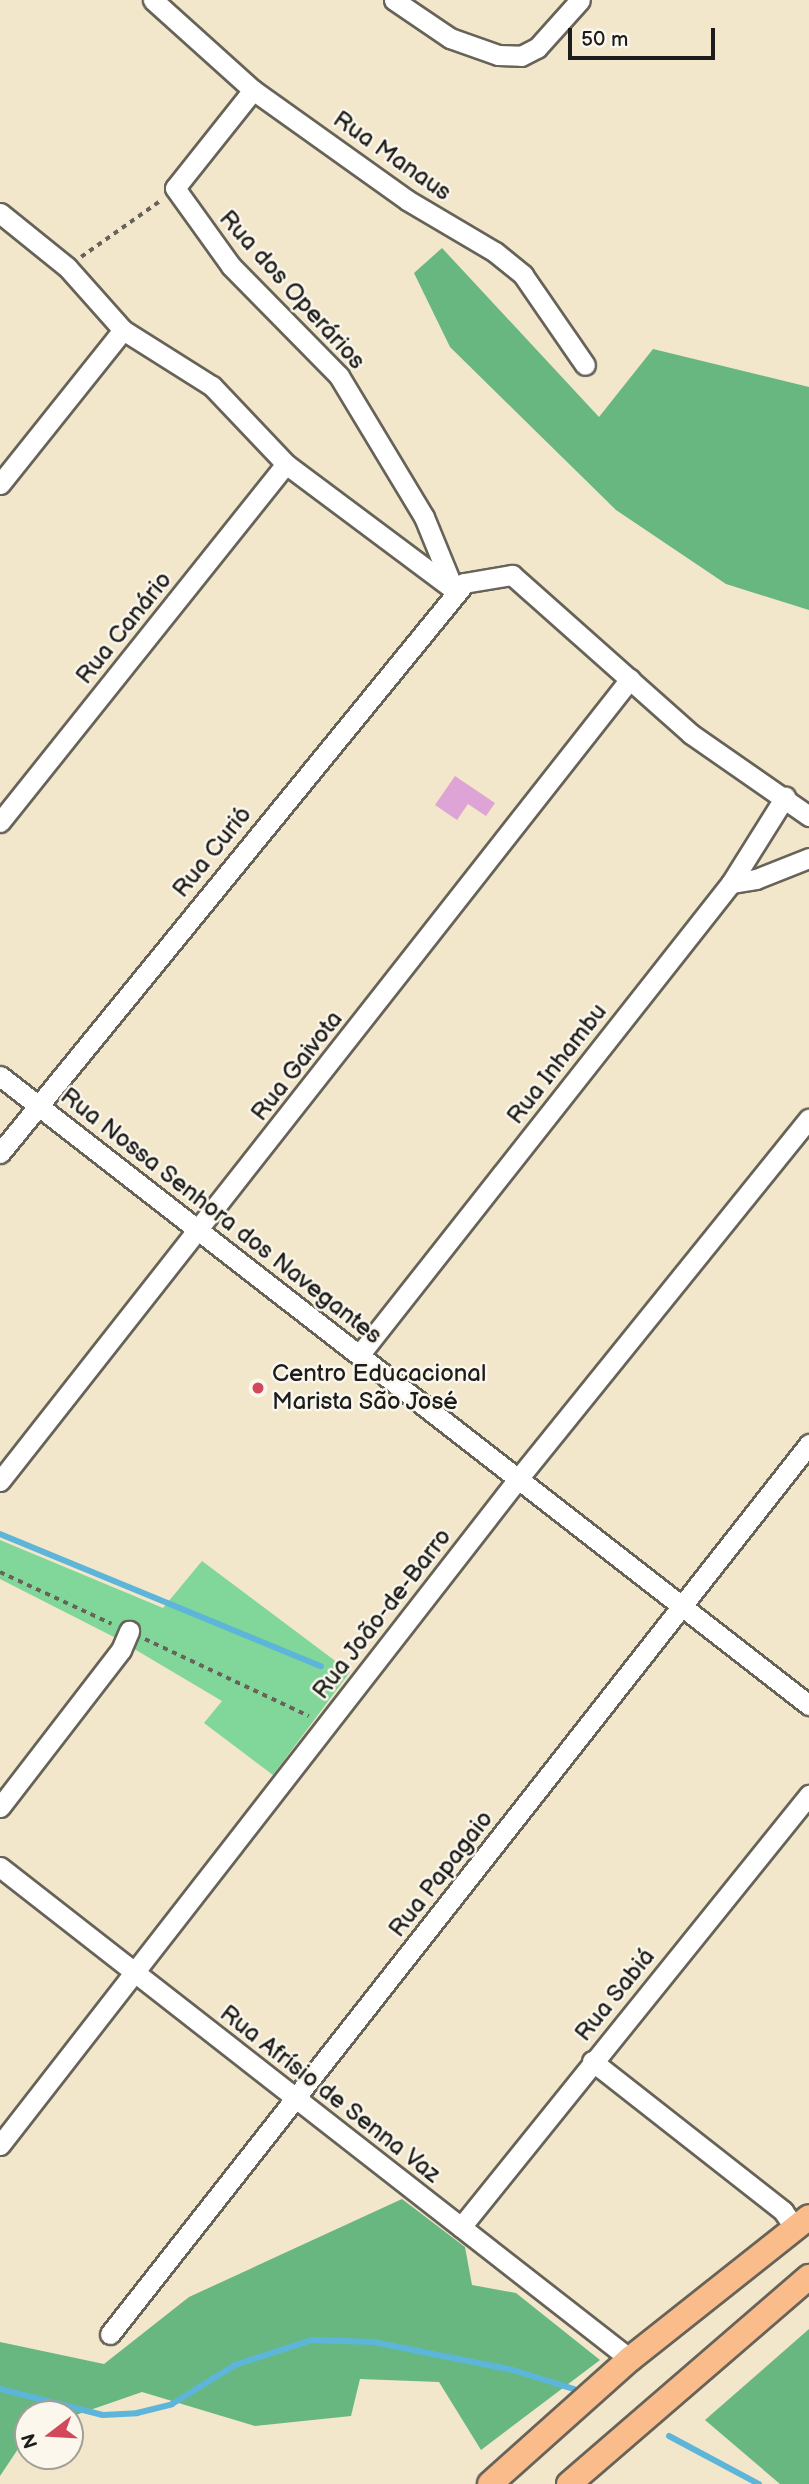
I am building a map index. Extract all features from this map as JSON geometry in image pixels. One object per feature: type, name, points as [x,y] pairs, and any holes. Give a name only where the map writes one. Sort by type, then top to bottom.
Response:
[{"type":"main road","points":[[491,2484],[571,2415],[630,2359],[802,2222]]},
{"type":"main road","points":[[569,2484],[809,2277]]},
{"type":"main road","points":[[506,2484],[562,2438],[571,2415]]},
{"type":"street","name":"Rua Manaus","points":[[153,0],[253,90],[407,200],[495,252],[523,275],[584,365]]},
{"type":"street","points":[[394,0],[450,38],[498,55],[521,56],[537,48],[580,0]]},
{"type":"street","points":[[175,188],[253,90]]},
{"type":"street","name":"Rua dos Operários","points":[[175,188],[231,266],[339,376],[424,517],[459,587]]},
{"type":"street","points":[[0,213],[67,267],[123,330],[212,386],[286,464],[459,587],[512,575],[691,734],[809,816]]},
{"type":"street","points":[[0,484],[123,330]]},
{"type":"street","name":"Rua Canário","points":[[0,822],[286,464]]},
{"type":"street","name":"Rua Curió","points":[[0,1153],[36,1105],[459,587]]},
{"type":"street","name":"Rua Gaivota","points":[[0,1481],[631,679]]},
{"type":"street","name":"Rua Inhambu","points":[[360,1354],[731,883],[785,797]]},
{"type":"street","points":[[731,883],[808,861]]},
{"type":"street","name":"Rua Nossa Senhora dos Navegantes","points":[[0,1076],[198,1232],[360,1354],[681,1608],[734,1643],[809,1705]]},
{"type":"street","name":"Rua João-de-Barro","points":[[0,2145],[518,1479],[809,1119]]},
{"type":"street","name":"Rua Papagaio","points":[[110,2334],[809,1444]]},
{"type":"street","points":[[0,1807],[121,1650],[129,1631]]},
{"type":"street","name":"Rua Sabiá","points":[[461,2227],[592,2061],[809,1795]]},
{"type":"street","name":"Rua Afrísio de Senna Vaz","points":[[0,1867],[630,2359]]},
{"type":"street","points":[[592,2061],[783,2211],[802,2222]]},
{"type":"path","points":[[67,267],[175,188]]},
{"type":"path","points":[[0,1572],[328,1724]]},
{"type":"green space","points":[[442,248],[599,417],[653,349],[809,387],[809,610],[726,584],[616,510],[450,347],[414,273]]},
{"type":"green space","points":[[0,1540],[163,1608],[202,1561],[350,1672],[273,1775],[204,1723],[222,1701],[114,1637],[0,1579]]},
{"type":"green space","points":[[402,2199],[465,2247],[472,2285],[516,2293],[600,2360],[481,2450],[439,2382],[360,2379],[351,2416],[255,2426],[142,2392],[84,2412],[84,2400],[14,2400],[14,2455],[0,2476],[0,2342],[104,2364],[189,2297]]},
{"type":"green space","points":[[809,2329],[809,2484],[780,2484],[705,2420]]},
{"type":"building","points":[[455,776],[495,803],[486,816],[468,804],[457,820],[435,805]]},
{"type":"waterway","points":[[0,1534],[321,1666]]},
{"type":"waterway","points":[[0,2389],[103,2415],[137,2413],[172,2404],[235,2365],[312,2340],[373,2342],[513,2370],[574,2389]]},
{"type":"waterway","points":[[669,2436],[759,2484]]},
{"type":"place","name":"Centro Educacional Marista São José","points":[[258,1388]]}]
